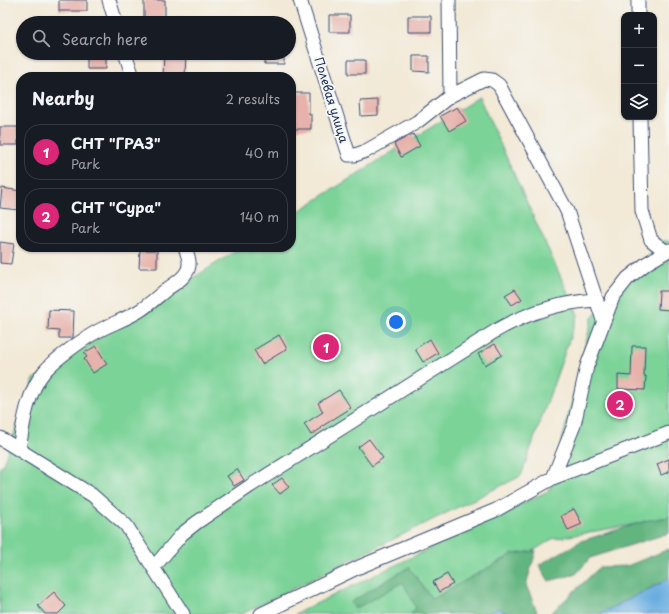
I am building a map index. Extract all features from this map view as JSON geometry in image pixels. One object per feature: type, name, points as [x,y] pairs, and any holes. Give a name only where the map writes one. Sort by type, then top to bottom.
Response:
[{"type":"street","points":[[109,0],[114,16]]},
{"type":"street","name":"Полевая улица","points":[[300,0],[349,155],[366,151],[417,122],[450,96]]},
{"type":"street","points":[[449,0],[450,96],[484,80],[492,80],[498,85],[567,211],[603,320]]},
{"type":"street","points":[[638,0],[638,12]]},
{"type":"street","points":[[127,60],[131,72]]},
{"type":"street","points":[[553,478],[574,425],[587,366],[603,320],[613,297],[628,278],[667,250],[651,240],[642,211],[640,120]]},
{"type":"street","points":[[19,450],[31,395],[45,371],[61,357],[98,331],[140,311],[182,279],[187,273],[189,262],[186,252]]},
{"type":"street","points":[[154,568],[182,534],[196,523],[257,482],[497,330],[515,320],[552,307],[597,300]]},
{"type":"street","points":[[261,614],[359,567],[496,510],[553,478],[669,433]]},
{"type":"street","points":[[0,438],[92,495],[126,525],[184,614]]},
{"type":"green space","points":[[479,97],[578,315],[521,476],[242,614],[0,614],[0,466],[2,467],[34,379],[234,252],[296,252],[296,213]]},
{"type":"green space","points":[[662,241],[669,241],[669,518],[552,539],[433,614],[295,614],[550,490],[592,318]]},
{"type":"green space","points":[[669,517],[669,533],[590,558],[576,574],[549,581],[539,565],[581,541],[649,520]]},
{"type":"green space","points":[[669,549],[669,576],[665,581],[599,614],[550,614],[600,567],[627,566]]},
{"type":"green space","points":[[536,551],[526,585],[538,614],[507,614],[499,608],[486,614],[411,614],[416,608],[403,582],[355,609],[351,602],[409,567],[432,599],[513,554]]},
{"type":"water","points":[[669,576],[669,614],[599,614],[665,581]]},
{"type":"water","points":[[499,608],[507,614],[486,614]]},
{"type":"building","points":[[59,0],[87,0],[87,11],[59,11]]},
{"type":"building","points":[[144,0],[165,0],[165,16],[144,16]]},
{"type":"building","points":[[329,15],[350,15],[350,32],[329,32]]},
{"type":"building","points":[[408,16],[431,16],[431,32],[408,32]]},
{"type":"building","points":[[413,56],[429,56],[429,72],[413,71]]},
{"type":"building","points":[[87,60],[106,60],[106,69],[87,69]]},
{"type":"building","points":[[164,60],[186,60],[185,72],[163,72]]},
{"type":"building","points":[[264,60],[284,60],[284,64],[264,64]]},
{"type":"building","points":[[348,60],[365,60],[365,74],[348,74]]},
{"type":"building","points":[[296,93],[309,93],[311,129],[296,129]]},
{"type":"building","points":[[378,100],[378,115],[361,116],[360,101]]},
{"type":"building","points":[[457,107],[466,121],[449,131],[440,116]]},
{"type":"building","points":[[0,127],[16,127],[16,145],[0,145]]},
{"type":"building","points":[[413,134],[420,146],[401,157],[394,144]]},
{"type":"building","points":[[2,188],[16,190],[16,210],[0,208]]},
{"type":"building","points":[[0,242],[14,244],[11,264],[0,263]]},
{"type":"building","points":[[140,252],[157,252],[157,268],[139,268]]},
{"type":"building","points":[[515,289],[522,299],[512,305],[505,295]]},
{"type":"building","points":[[659,291],[669,291],[669,310],[658,309]]},
{"type":"building","points":[[49,310],[74,311],[73,338],[59,338],[59,331],[48,330]]},
{"type":"building","points":[[279,335],[287,349],[262,364],[254,350]]},
{"type":"building","points":[[430,339],[438,353],[423,362],[415,349]]},
{"type":"building","points":[[495,344],[502,355],[485,365],[478,354]]},
{"type":"building","points":[[96,346],[107,364],[93,373],[84,359],[87,357],[84,353]]},
{"type":"building","points":[[632,346],[645,346],[645,390],[618,389],[618,375],[631,376]]},
{"type":"building","points":[[339,390],[351,408],[311,435],[304,424],[323,412],[318,403]]},
{"type":"building","points":[[369,439],[383,458],[372,466],[358,447]]},
{"type":"building","points":[[669,459],[669,472],[661,475],[657,464]]},
{"type":"building","points":[[237,469],[244,480],[234,486],[227,476]]},
{"type":"building","points":[[282,478],[289,487],[280,494],[272,485]]},
{"type":"building","points":[[574,509],[582,524],[568,530],[561,516]]},
{"type":"building","points":[[447,574],[453,584],[439,592],[433,582]]},
{"type":"building","points":[[54,592],[66,606],[58,614],[45,614],[38,606]]},
{"type":"place","name":"СНТ \"ГРАЗ\"","points":[[326,347]]},
{"type":"place","name":"СНТ \"Сура\"","points":[[620,404]]}]
